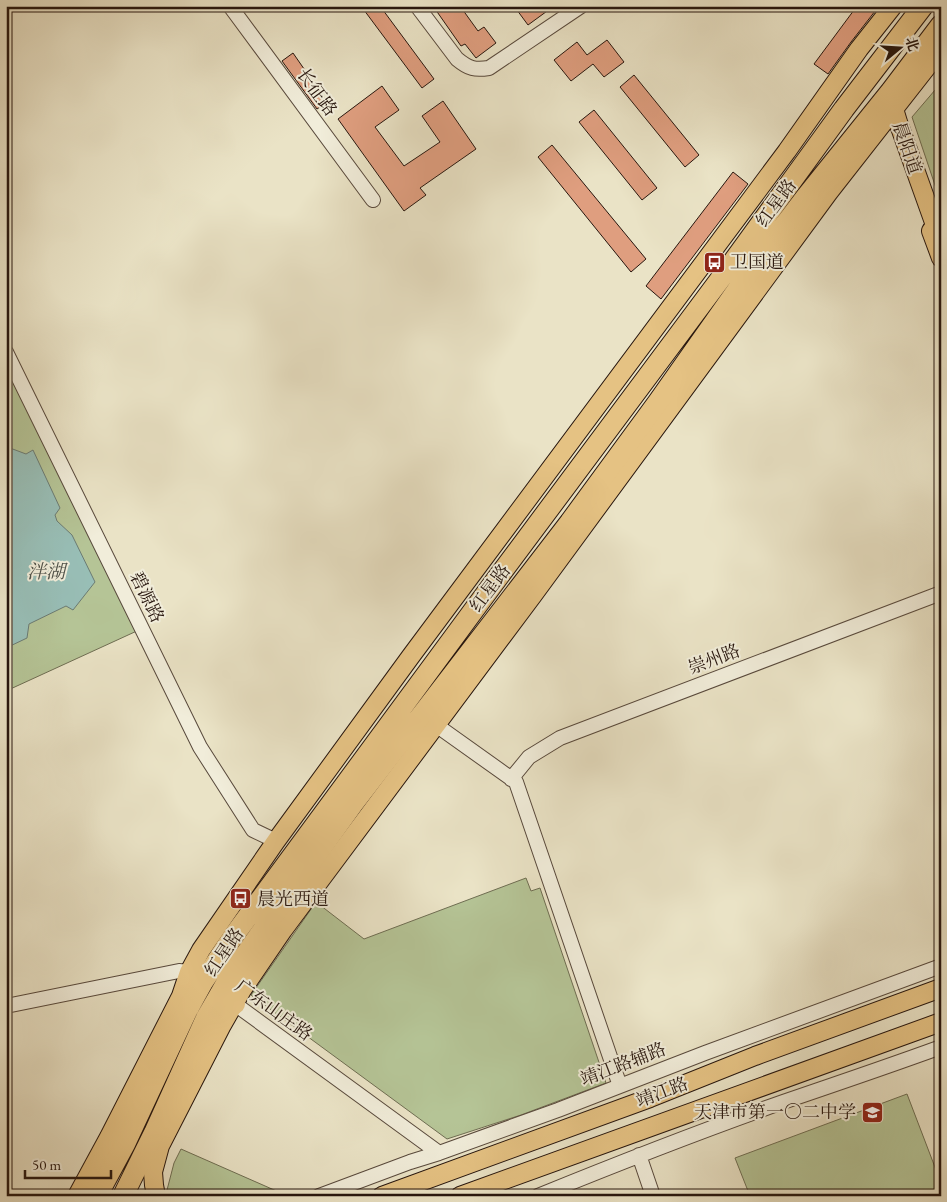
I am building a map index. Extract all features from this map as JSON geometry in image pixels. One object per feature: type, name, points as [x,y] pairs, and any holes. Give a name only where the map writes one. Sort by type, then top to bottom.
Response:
[{"type":"highway","name":"红星路","points":[[123,1196],[156,1137],[206,1018],[212,988],[232,938],[824,137],[835,103],[866,81],[923,6]]},
{"type":"highway","name":"红星路","points":[[97,1196],[126,1144],[188,1011],[212,988],[232,973],[353,804],[570,522],[764,252],[849,143],[892,100],[941,24]]},
{"type":"highway","points":[[849,143],[874,134]]},
{"type":"highway","points":[[181,996],[212,988]]},
{"type":"main road","points":[[894,6],[846,67],[835,103],[787,151],[411,656],[276,841],[201,950],[212,988],[242,990],[283,930],[533,595],[829,192],[874,134],[892,100],[941,49]]},
{"type":"main road","name":"晨阳道","points":[[892,100],[931,208],[941,242]]},
{"type":"main road","name":"晨阳道","points":[[874,134],[885,135],[898,143],[931,208],[941,258]]},
{"type":"main road","name":"靖江路","points":[[382,1196],[650,1098],[755,1056],[941,988]]},
{"type":"main road","points":[[77,1196],[181,996]]},
{"type":"main road","name":"靖江路","points":[[460,1196],[941,1022]]},
{"type":"main road","points":[[156,1137],[160,1146],[153,1172],[156,1196]]},
{"type":"street","name":"长征路","points":[[230,6],[373,200]]},
{"type":"street","points":[[417,6],[457,59],[465,66],[477,70],[489,68],[581,6]]},
{"type":"street","name":"碧源路","points":[[6,352],[200,747],[253,830],[276,841]]},
{"type":"street","name":"崇州路","points":[[511,779],[528,757],[560,738],[941,593]]},
{"type":"street","points":[[436,725],[516,782],[620,1086]]},
{"type":"street","name":"靖江路辅路","points":[[319,1196],[941,966]]},
{"type":"street","points":[[6,1006],[179,971],[212,988]]},
{"type":"street","name":"广东山庄路","points":[[212,988],[439,1153]]},
{"type":"street","points":[[538,1196],[782,1102],[941,1047]]},
{"type":"street","points":[[153,1172],[156,1137]]},
{"type":"street","points":[[640,1156],[653,1196]]},
{"type":"green space","points":[[941,83],[941,200],[940,200],[912,117]]},
{"type":"green space","points":[[6,359],[139,630],[6,691]]},
{"type":"green space","points":[[526,878],[531,891],[540,888],[606,1083],[521,1115],[447,1139],[251,995],[316,902],[364,939]]},
{"type":"green space","name":"天津市第一〇二中学","points":[[907,1094],[941,1183],[941,1196],[750,1196],[735,1158]]},
{"type":"green space","points":[[181,1149],[281,1193],[276,1196],[170,1196],[167,1190],[174,1163]]},
{"type":"water","name":"泮湖","points":[[10,448],[26,454],[33,450],[60,508],[55,515],[57,521],[72,535],[95,582],[73,610],[66,606],[29,624],[27,638],[6,648],[6,450]]},
{"type":"building","points":[[361,6],[380,6],[434,79],[422,88]]},
{"type":"building","points":[[433,6],[460,6],[478,31],[484,27],[496,43],[476,58],[465,44],[461,46]]},
{"type":"building","points":[[514,6],[554,6],[528,25]]},
{"type":"building","points":[[857,6],[879,6],[828,74],[814,64]]},
{"type":"building","points":[[607,40],[624,62],[604,77],[593,64],[571,81],[554,60],[577,42],[587,55]]},
{"type":"building","points":[[293,53],[327,102],[317,109],[282,61]]},
{"type":"building","points":[[634,75],[699,155],[685,167],[620,87]]},
{"type":"building","points":[[382,86],[399,110],[375,127],[404,166],[440,142],[422,116],[443,101],[476,149],[420,188],[426,195],[404,211],[338,119]]},
{"type":"building","points":[[594,110],[657,188],[642,200],[579,122]]},
{"type":"building","points":[[552,145],[646,259],[631,272],[538,157]]},
{"type":"building","points":[[733,172],[748,184],[661,299],[646,286]]},
{"type":"place","name":"卫国道","points":[[714,262]]},
{"type":"place","name":"晨光西道","points":[[241,899]]},
{"type":"place","name":"天津市第一〇二中学","points":[[872,1112]]}]
